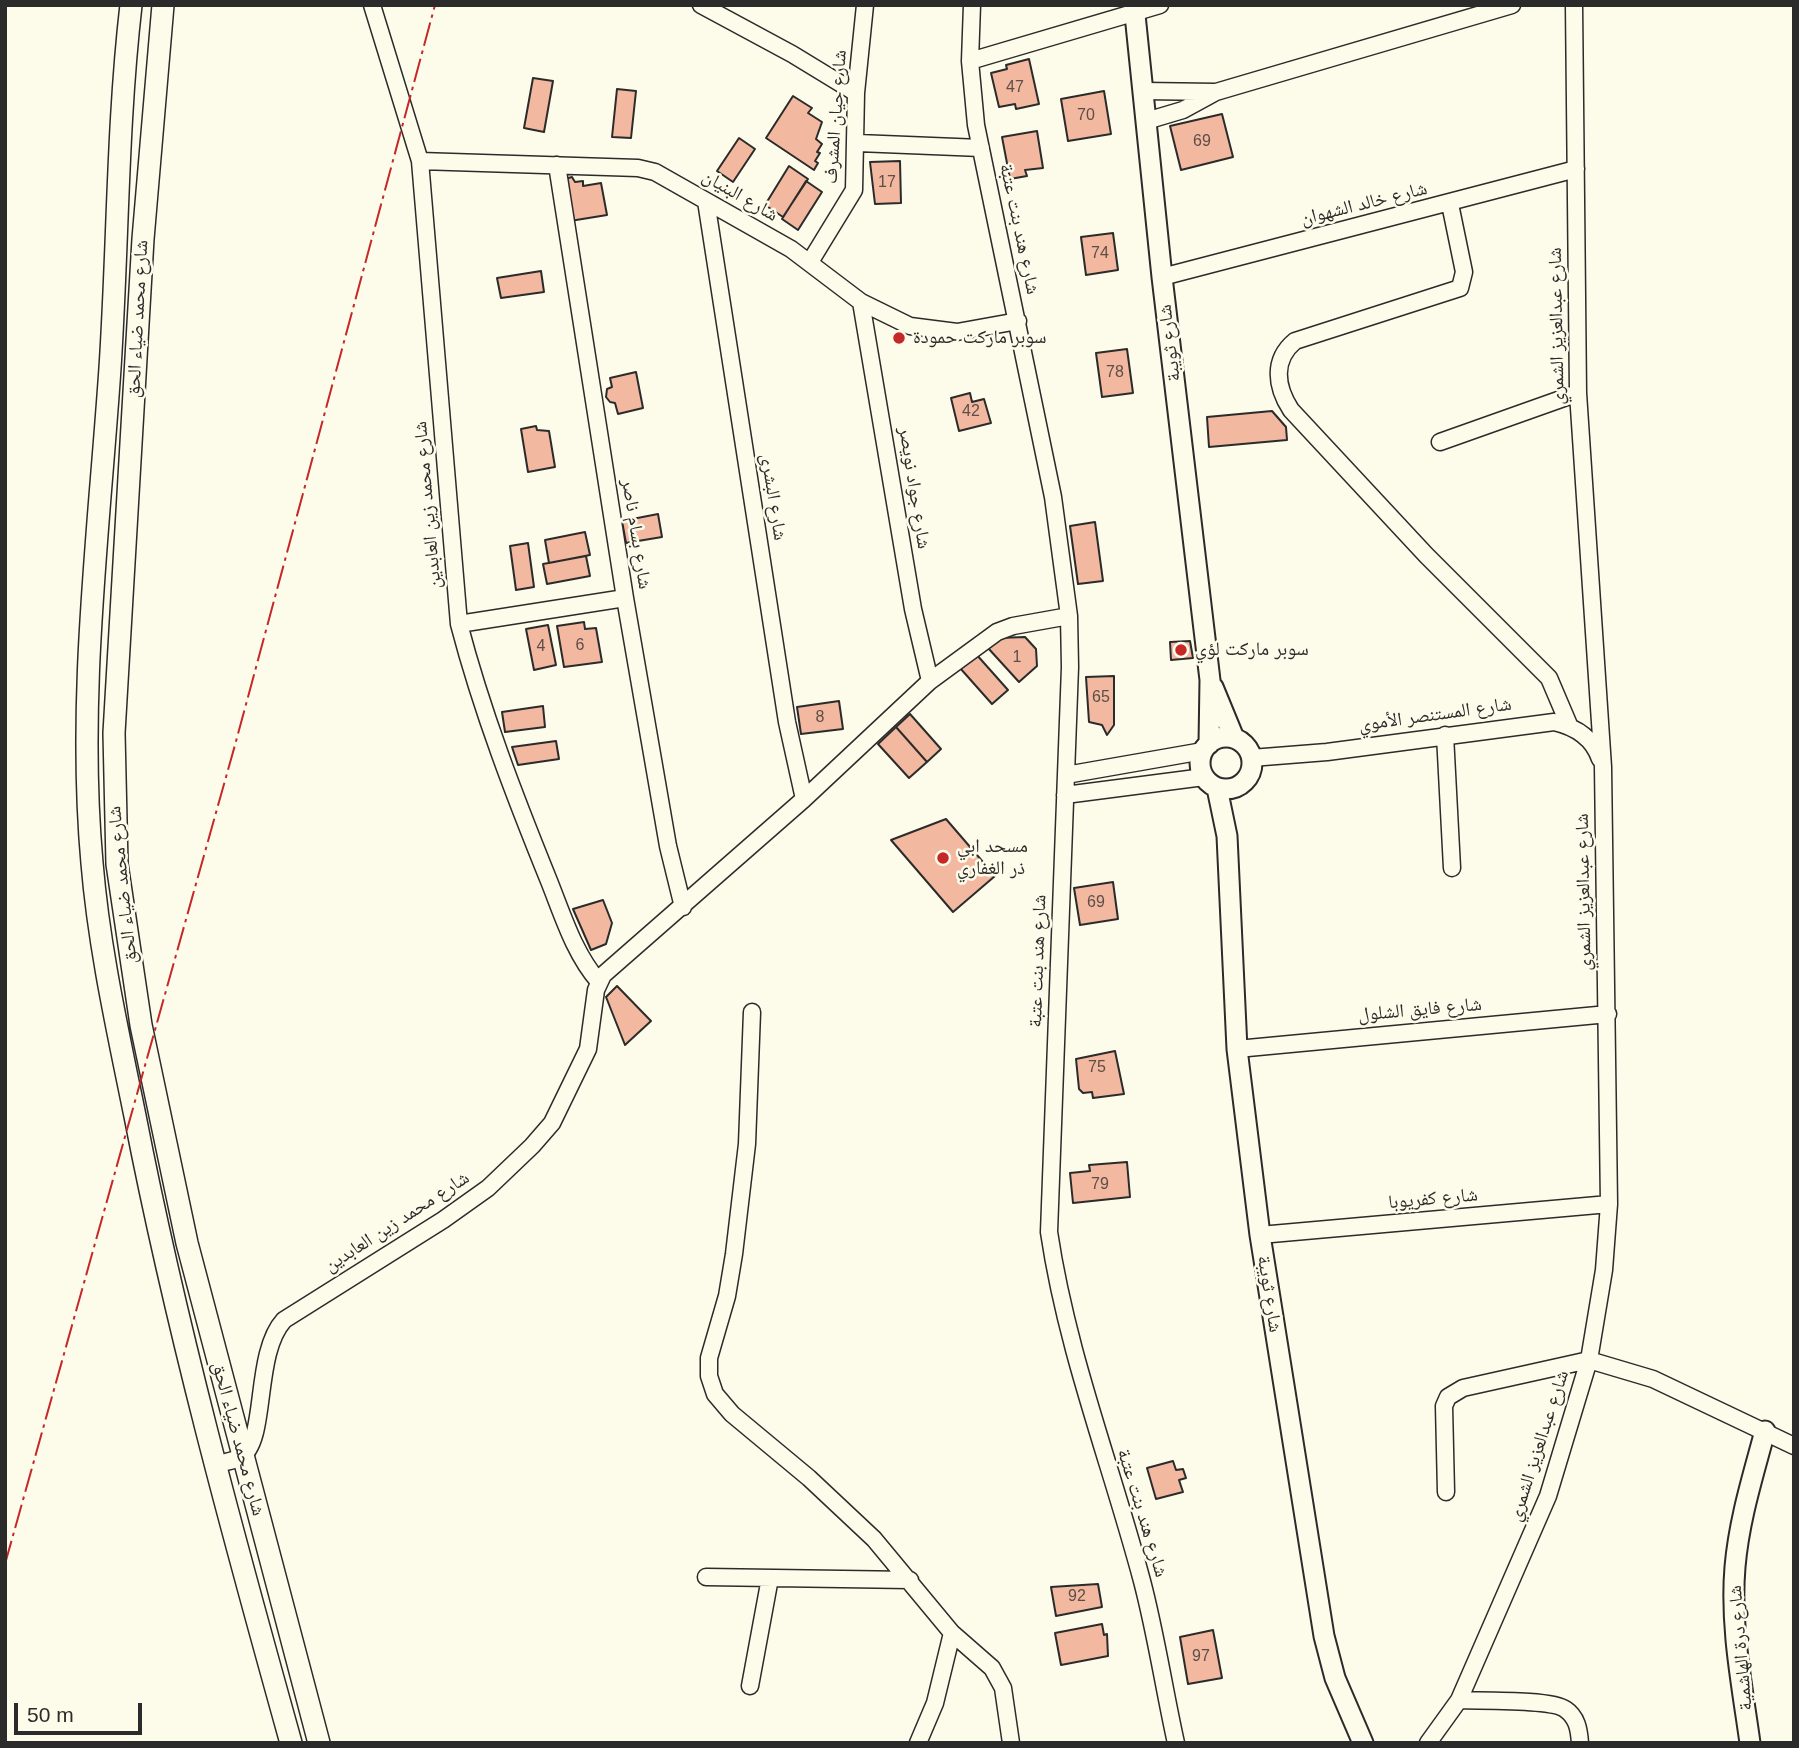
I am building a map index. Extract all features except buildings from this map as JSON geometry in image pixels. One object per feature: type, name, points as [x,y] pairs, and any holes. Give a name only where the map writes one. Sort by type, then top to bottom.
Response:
[{"type":"main road","name":"شارع محمد ضياء الحق","points":[[131,5],[121,124],[111,354],[89,688],[89,822],[97,911],[162,1245],[215,1465],[292,1743]]},
{"type":"main road","name":"شارع محمد ضياء الحق","points":[[163,5],[142,252],[114,733],[114,820],[122,908],[155,1098],[187,1243],[319,1743]]},
{"type":"main road","points":[[256,1616],[282,1610]]},
{"type":"street","name":"شارع محمد زين العابدين","points":[[242,1456],[254,1436],[265,1357],[277,1328],[293,1314],[443,1220],[488,1188],[532,1146],[557,1114],[588,1049],[598,982],[579,953],[520,810],[472,671],[459,624],[419,161],[372,5]]},
{"type":"street","points":[[701,5],[792,54],[856,93]]},
{"type":"street","name":"شارع حيان المشرف","points":[[810,262],[850,200],[856,179],[856,93],[865,5]]},
{"type":"street","name":"شارع هند بنت عتبة","points":[[972,5],[970,61],[981,148],[1053,497],[1069,616],[1066,775],[1049,1232],[1062,1309],[1093,1425],[1142,1582],[1176,1743]]},
{"type":"street","points":[[970,61],[1135,10],[1160,5]]},
{"type":"street","points":[[1146,121],[1183,110],[1216,92],[1512,5]]},
{"type":"street","name":"شارع عبدالعزيز الشمري","points":[[1429,1743],[1459,1700],[1548,1496],[1589,1360],[1604,1270],[1609,1204],[1603,767],[1578,393],[1574,5]]},
{"type":"street","name":"شارع ثويبة","points":[[1135,10],[1162,277],[1210,680],[1206,747]]},
{"type":"street","points":[[1143,91],[1216,92]]},
{"type":"street","points":[[858,144],[981,148]]},
{"type":"street","name":"شارع البنيان","points":[[419,161],[638,167],[668,177],[810,262],[861,302],[910,326],[957,332],[1018,321]]},
{"type":"street","name":"شارع بسام ناصر","points":[[557,165],[625,598],[668,846],[683,907]]},
{"type":"street","name":"شارع خالد الشهوان","points":[[1162,277],[1576,169]]},
{"type":"street","name":"شارع البشرى","points":[[706,201],[787,722],[804,799]]},
{"type":"street","points":[[1450,204],[1464,272],[1460,289],[1295,341],[1279,363],[1280,389],[1284,400],[1300,420],[1426,555],[1549,678],[1569,725],[1585,735],[1597,750],[1603,767]]},
{"type":"street","name":"شارع جواد نويصر","points":[[861,302],[913,609],[930,681]]},
{"type":"street","points":[[1440,442],[1578,393]]},
{"type":"street","points":[[459,624],[625,598]]},
{"type":"street","points":[[598,982],[609,969],[804,799],[930,681],[1004,629],[1069,616]]},
{"type":"street","name":"شارع ثويبة","points":[[1210,680],[1234,738]]},
{"type":"street","name":"شارع المستنصر الأموي","points":[[1251,758],[1327,752],[1539,722],[1569,725]]},
{"type":"street","points":[[1445,735],[1452,868]]},
{"type":"street","points":[[1065,795],[1210,782],[1226,789],[1243,783],[1248,776],[1251,758],[1248,750],[1234,738],[1216,739],[1206,747],[1066,775]]},
{"type":"street","points":[[1206,747],[1200,768],[1210,782]]},
{"type":"street","name":"شارع ثويبة","points":[[1210,782],[1227,836],[1237,1049],[1260,1235],[1324,1636],[1335,1678],[1363,1743]]},
{"type":"street","name":"شارع ثويبة","points":[[1227,836],[1243,783]]},
{"type":"street","points":[[752,1012],[746,1157],[729,1285],[709,1358],[709,1376],[715,1394],[733,1414],[848,1514],[910,1580],[952,1633],[983,1658],[999,1677],[1011,1743]]},
{"type":"street","name":"شارع فايق الشلول","points":[[1237,1049],[1608,1014]]},
{"type":"street","name":"شارع كفريوبا","points":[[1260,1235],[1609,1204]]},
{"type":"street","points":[[1446,1492],[1444,1406],[1448,1397],[1462,1388],[1589,1360],[1653,1379],[1794,1446]]},
{"type":"street","name":"شارع درة الهاشمية","points":[[1750,1743],[1736,1642],[1735,1569],[1741,1520],[1765,1431]]},
{"type":"street","points":[[215,1465],[242,1456]]},
{"type":"street","points":[[706,1577],[910,1580]]},
{"type":"street","points":[[750,1686],[770,1578]]},
{"type":"street","points":[[918,1743],[935,1703],[952,1633]]},
{"type":"street","points":[[1459,1700],[1556,1704],[1574,1717],[1579,1727],[1580,1743]]},
{"type":"power","points":[[5,1564],[235,745],[435,5]]},
{"type":"place","name":"سوبر ماركت حمودة","points":[[899,338]]},
{"type":"place","name":"سوبر ماركت لؤي","points":[[1181,650]]},
{"type":"place","name":"مسحد ابي ذر الغفاري","points":[[943,858]]}]
